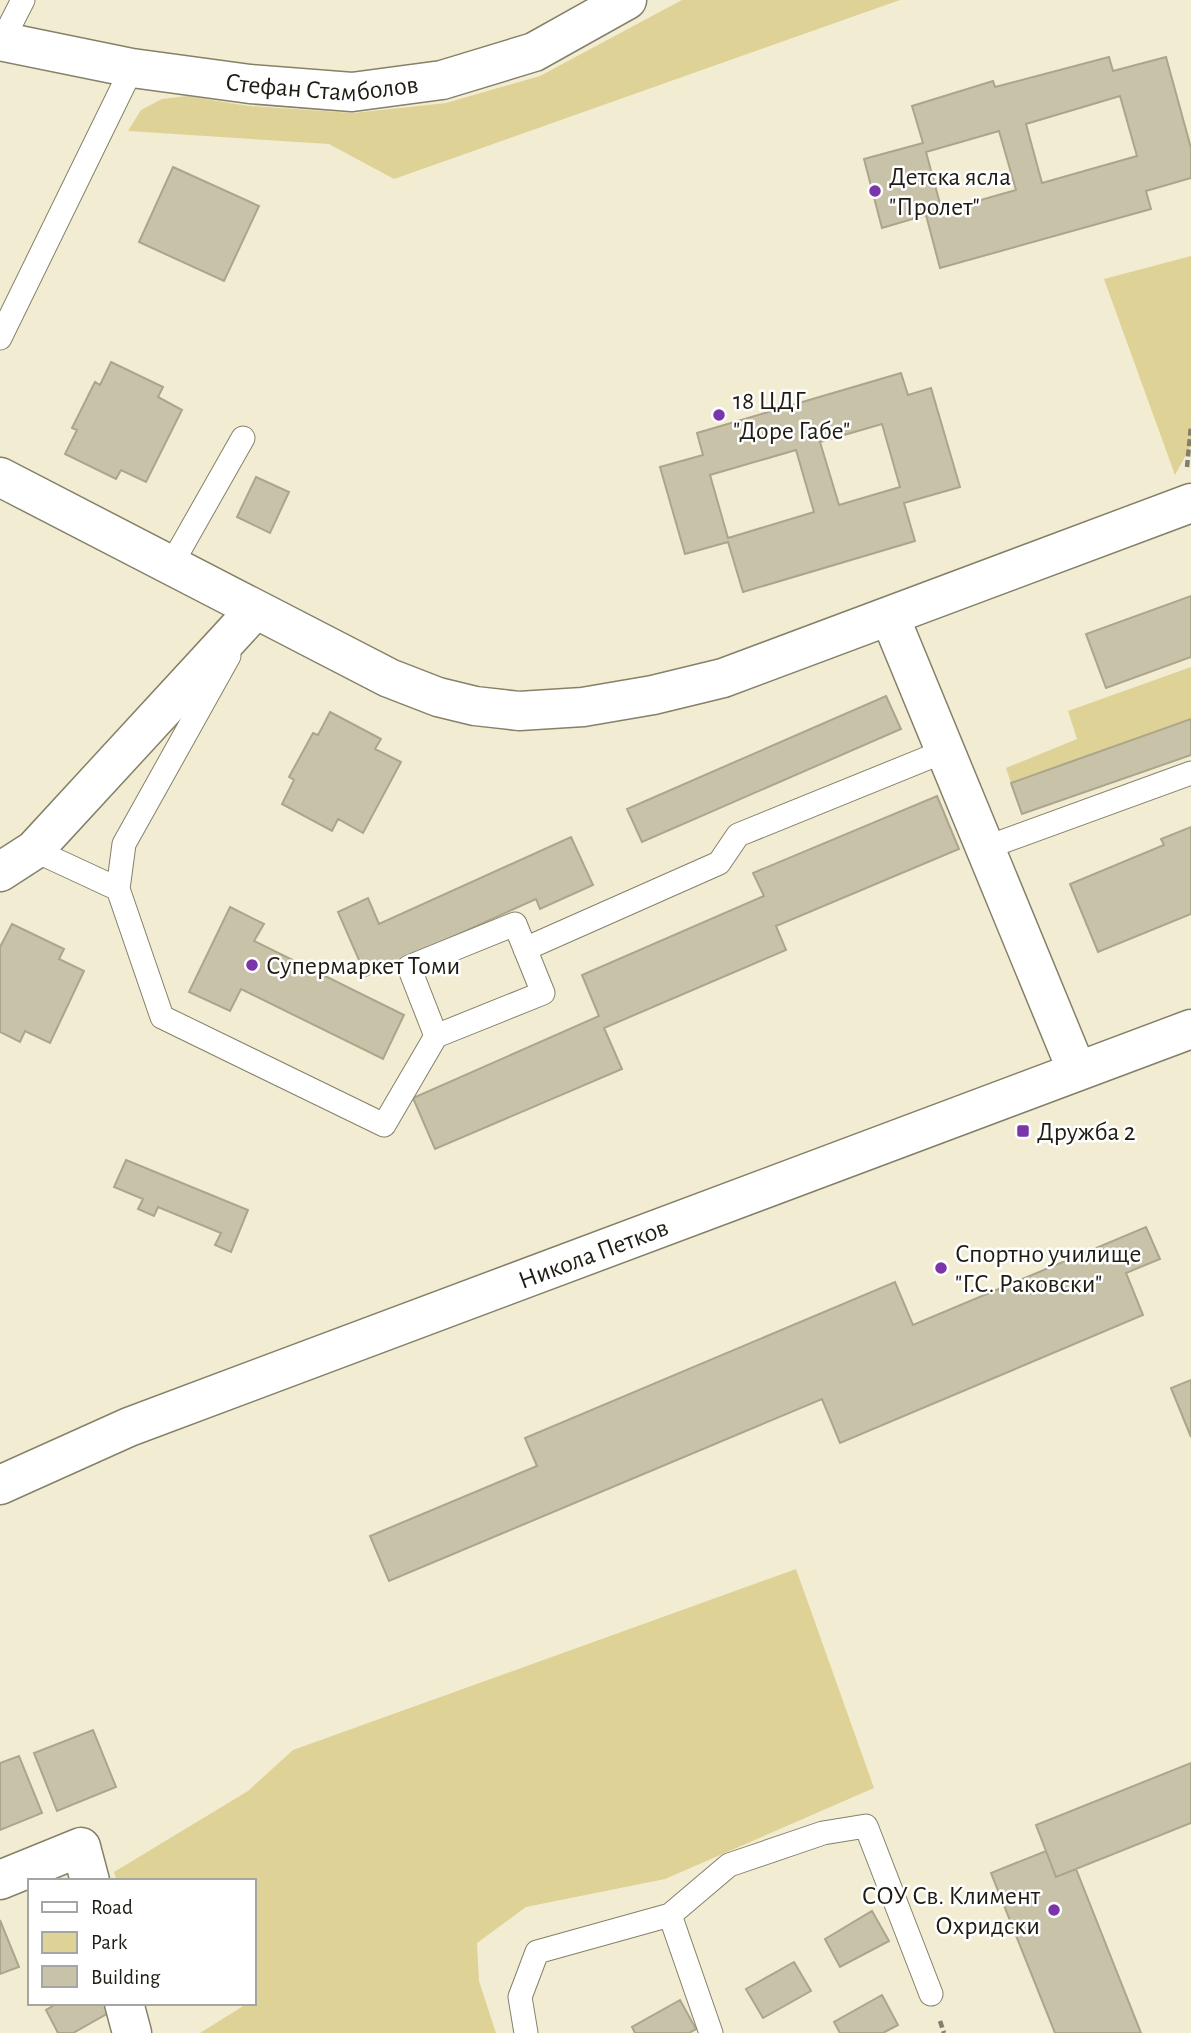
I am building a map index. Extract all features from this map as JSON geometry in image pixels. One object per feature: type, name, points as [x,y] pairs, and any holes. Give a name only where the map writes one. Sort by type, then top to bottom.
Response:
[{"type":"street","name":"Стефан Стамболов","points":[[1,41],[132,68],[250,85],[352,92],[442,80],[534,52],[627,0]]},
{"type":"street","points":[[0,477],[389,678],[438,697],[475,706],[519,711],[583,707],[723,678],[1191,503]]},
{"type":"street","points":[[0,872],[34,850],[255,610]]},
{"type":"street","points":[[890,617],[1077,1071]]},
{"type":"street","name":"Никола Петков","points":[[0,1485],[129,1427],[1191,1029]]},
{"type":"street","points":[[0,1880],[81,1847],[89,1879]]},
{"type":"street","points":[[125,2005],[132,2033]]},
{"type":"lane","points":[[1,41],[23,0]]},
{"type":"lane","points":[[0,338],[132,68]]},
{"type":"lane","points":[[171,565],[243,438]]},
{"type":"lane","points":[[255,610],[124,844],[118,889],[162,1017],[384,1125],[436,1036],[543,993],[515,924],[409,967],[436,1036]]},
{"type":"lane","points":[[525,949],[719,863],[738,835],[944,751]]},
{"type":"lane","points":[[985,848],[1191,773]]},
{"type":"lane","points":[[34,850],[118,889]]},
{"type":"lane","points":[[526,2033],[520,1997],[537,1952],[670,1915],[729,1865],[823,1833],[866,1826],[931,1994]]},
{"type":"lane","points":[[670,1915],[711,2033]]},
{"type":"green space","points":[[682,0],[900,0],[394,179],[329,144],[128,131],[141,110],[162,99],[187,96],[249,106],[353,113],[446,103],[540,76]]},
{"type":"green space","points":[[1191,256],[1191,446],[1175,475],[1104,279]]},
{"type":"green space","points":[[1191,667],[1191,719],[1011,783],[1006,768],[1077,739],[1068,711]]},
{"type":"green space","points":[[796,1569],[874,1788],[665,1879],[526,1907],[477,1943],[479,1981],[496,2033],[200,2033],[245,2005],[256,2005],[256,1879],[116,1879],[114,1872],[248,1791],[293,1750]]},
{"type":"building","points":[[1109,57],[1113,71],[1166,57],[1191,148],[1191,178],[1146,191],[1151,209],[940,268],[926,215],[882,228],[864,159],[923,143],[912,106],[993,81],[995,87]],"holes":[[[1120,96],[1137,156],[1042,183],[1026,124]],[[999,131],[1016,190],[942,211],[926,152]]]},
{"type":"building","points":[[173,167],[259,206],[224,281],[139,242]]},
{"type":"building","points":[[111,362],[163,387],[158,397],[182,410],[146,482],[121,470],[116,479],[65,454],[77,430],[72,428],[95,382],[100,385]]},
{"type":"building","points":[[901,373],[908,395],[931,388],[960,487],[904,503],[915,541],[743,592],[728,542],[685,554],[660,467],[703,455],[697,433]],"holes":[[[882,424],[900,487],[839,505],[820,442]],[[796,450],[814,512],[728,538],[710,475]]]},
{"type":"building","points":[[256,477],[289,492],[270,533],[237,517]]},
{"type":"building","points":[[1191,596],[1191,657],[1106,688],[1086,634]]},
{"type":"building","points":[[886,696],[901,729],[642,842],[627,809]]},
{"type":"building","points":[[330,712],[381,739],[375,749],[401,762],[363,833],[338,819],[332,831],[282,804],[294,780],[289,777],[313,733],[318,735]]},
{"type":"building","points":[[1191,719],[1191,755],[1022,814],[1011,783]]},
{"type":"building","points":[[937,796],[959,849],[776,926],[786,950],[604,1028],[622,1069],[435,1149],[413,1098],[599,1016],[582,975],[764,896],[753,873]]},
{"type":"building","points":[[1191,827],[1191,914],[1098,952],[1070,884],[1164,845],[1161,839]]},
{"type":"building","points":[[571,837],[593,885],[540,909],[536,899],[366,976],[338,912],[368,898],[379,924]]},
{"type":"building","name":"Супермаркет Томи","points":[[230,907],[264,924],[254,941],[404,1015],[383,1059],[241,989],[230,1011],[189,992]]},
{"type":"building","points":[[12,924],[64,949],[59,959],[84,971],[50,1043],[25,1031],[20,1042],[0,1032],[0,947]]},
{"type":"building","points":[[126,1160],[248,1210],[231,1252],[215,1245],[221,1233],[158,1207],[154,1216],[138,1209],[143,1199],[114,1187]]},
{"type":"building","points":[[1146,1227],[1160,1259],[1126,1273],[1143,1315],[840,1443],[822,1399],[389,1581],[370,1536],[537,1466],[525,1438],[895,1282],[913,1325]]},
{"type":"building","points":[[1191,1380],[1191,1437],[1171,1388]]},
{"type":"building","points":[[93,1730],[116,1787],[57,1811],[34,1753]]},
{"type":"building","points":[[19,1756],[42,1813],[0,1830],[0,1763]]},
{"type":"building","points":[[1191,1763],[1191,1823],[1056,1877],[1036,1825]]},
{"type":"building","points":[[1046,1851],[1056,1877],[1076,1869],[1141,2033],[1055,2033],[991,1873]]},
{"type":"building","points":[[872,1911],[889,1941],[840,1967],[825,1939]]},
{"type":"building","points":[[0,1920],[19,1967],[0,1974]]},
{"type":"building","points":[[794,1962],[811,1991],[763,2018],[746,1989]]},
{"type":"building","points":[[882,1995],[898,2025],[883,2033],[840,2033],[834,2022]]},
{"type":"building","points":[[680,2000],[696,2029],[689,2033],[635,2033],[632,2027]]},
{"type":"building","points":[[55,2005],[106,2005],[110,2012],[73,2033],[58,2033],[46,2010]]},
{"type":"place","name":"Детска ясла \"Пролет\"","points":[[875,191]]},
{"type":"place","name":"18 ЦДГ \"Доре Габе\"","points":[[719,415]]},
{"type":"place","name":"Супермаркет Томи","points":[[252,965]]},
{"type":"place","name":"Дружба 2","points":[[1023,1131]]},
{"type":"place","name":"Спортно училище \"Г.С. Раковски\"","points":[[941,1268]]},
{"type":"place","name":"СОУ Св. Климент Охридски","points":[[1054,1910]]}]
